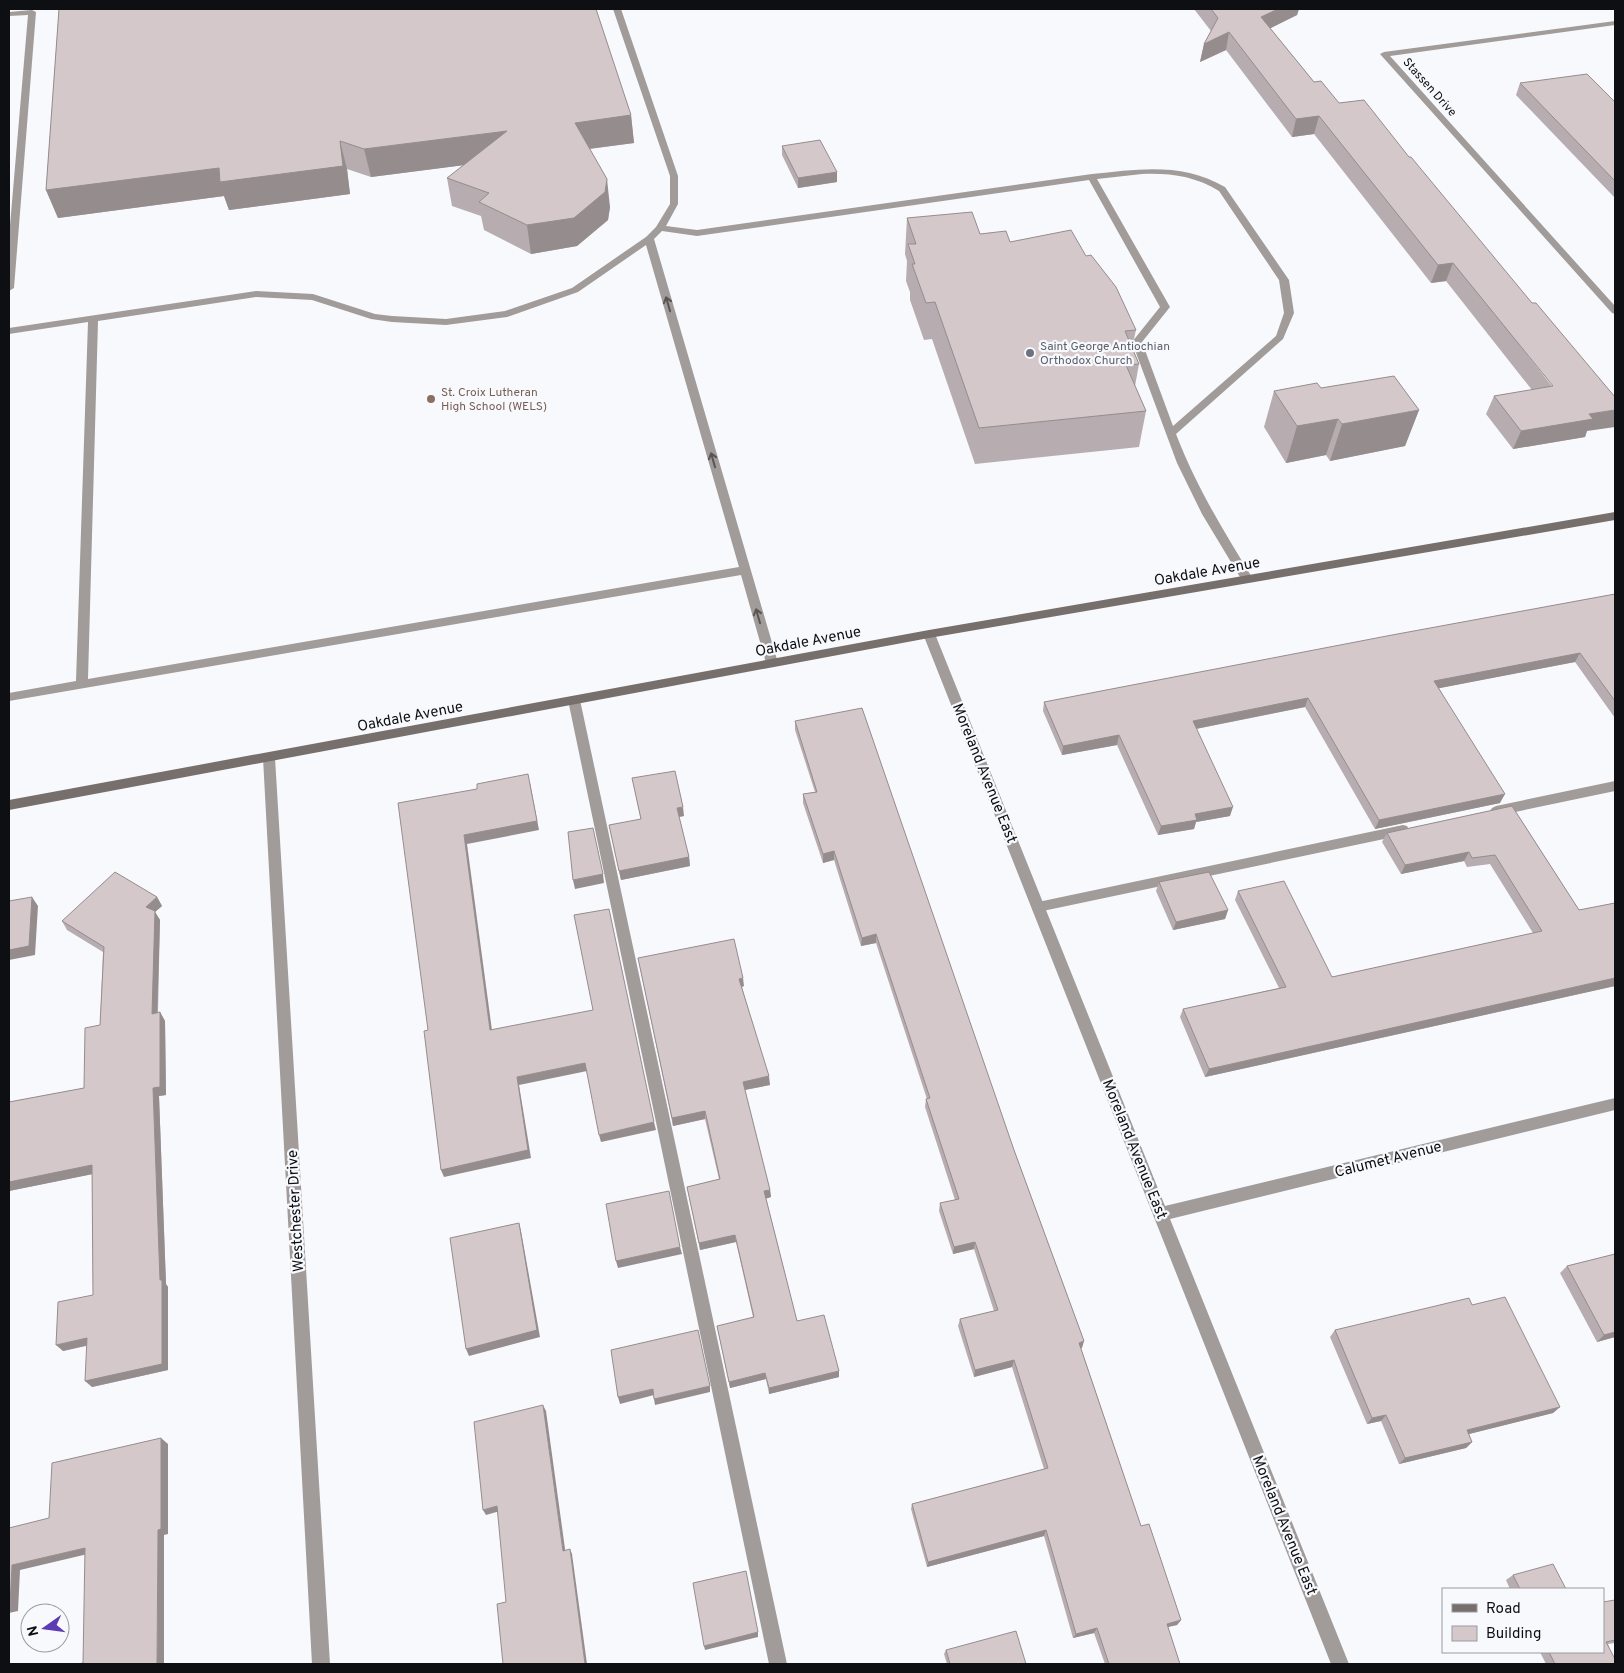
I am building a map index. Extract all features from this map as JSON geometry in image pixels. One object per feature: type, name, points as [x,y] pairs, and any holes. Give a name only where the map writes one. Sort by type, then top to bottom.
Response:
[{"type":"street","points":[[9,331],[256,294],[313,296],[374,316],[446,322],[507,314],[575,290],[648,239],[660,228],[674,204],[674,176],[616,9]]},
{"type":"street","points":[[9,14],[32,12],[9,288]]},
{"type":"street","name":"Stassen Drive","points":[[1615,23],[1384,54],[1615,311]]},
{"type":"street","points":[[660,228],[696,233],[1092,177],[1158,171],[1187,172],[1208,178],[1222,188],[1284,280],[1289,312],[1280,338],[1171,433]]},
{"type":"street","points":[[1092,177],[1165,307],[1137,342],[1182,463],[1207,514],[1247,579]]},
{"type":"street","points":[[648,239],[772,663]]},
{"type":"street","points":[[82,684],[93,318]]},
{"type":"street","name":"Oakdale Avenue","points":[[9,805],[929,634],[1615,516]]},
{"type":"street","points":[[9,697],[745,570]]},
{"type":"street","name":"Moreland Avenue East","points":[[929,634],[1340,1664]]},
{"type":"street","points":[[574,700],[778,1664]]},
{"type":"street","name":"Westchester Drive","points":[[269,758],[321,1664]]},
{"type":"street","points":[[1478,814],[1615,786]]},
{"type":"street","points":[[1038,907],[1420,827]]},
{"type":"street","name":"Calumet Avenue","points":[[1160,1214],[1615,1104]]},
{"type":"building","points":[[59,9],[596,9],[631,115],[575,123],[607,179],[605,192],[574,218],[527,225],[479,202],[489,193],[447,178],[507,131],[364,149],[340,141],[343,166],[220,182],[219,168],[46,190]]},
{"type":"building","points":[[1211,9],[1278,9],[1261,17],[1314,82],[1321,81],[1339,103],[1364,100],[1409,157],[1411,157],[1532,303],[1536,303],[1615,397],[1615,410],[1589,414],[1593,419],[1521,431],[1494,396],[1553,386],[1453,263],[1438,265],[1319,116],[1296,119],[1229,32],[1204,44],[1218,18]]},
{"type":"building","points":[[1587,74],[1615,102],[1615,181],[1520,83]]},
{"type":"building","points":[[820,140],[837,172],[798,178],[782,146]]},
{"type":"building","name":"Saint George Antiochian Orthodox Church","points":[[972,212],[980,234],[1006,231],[1010,242],[1071,230],[1086,256],[1091,255],[1116,287],[1136,330],[1125,331],[1139,364],[1126,365],[1146,411],[979,428],[935,302],[926,303],[912,264],[915,264],[908,244],[916,244],[907,218]]},
{"type":"building","points":[[1394,376],[1419,410],[1342,424],[1338,419],[1297,426],[1274,391],[1317,383],[1321,388]]},
{"type":"building","points":[[1615,594],[1615,701],[1580,653],[1434,681],[1505,794],[1379,820],[1308,698],[1193,721],[1233,807],[1195,814],[1197,820],[1161,826],[1119,735],[1063,746],[1044,702],[1392,635]]},
{"type":"building","points":[[862,708],[1014,1150],[1084,1341],[1079,1343],[1141,1526],[1149,1524],[1181,1620],[1167,1624],[1180,1664],[1109,1664],[1097,1628],[1076,1634],[1046,1530],[928,1562],[912,1504],[1048,1468],[1014,1360],[975,1370],[960,1319],[998,1310],[975,1242],[954,1247],[940,1203],[959,1199],[926,1099],[930,1098],[876,934],[862,938],[834,851],[823,854],[803,794],[817,792],[795,721]]},
{"type":"building","points":[[675,771],[683,807],[677,808],[689,857],[619,871],[609,825],[641,819],[632,778]]},
{"type":"building","points":[[528,774],[537,821],[464,835],[490,1030],[593,1010],[574,915],[609,909],[654,1122],[599,1135],[585,1063],[517,1077],[528,1150],[441,1170],[424,1031],[428,1030],[398,803],[477,789],[477,784]]},
{"type":"building","points":[[1512,806],[1579,910],[1615,903],[1615,978],[1209,1069],[1183,1009],[1286,987],[1238,891],[1284,881],[1332,977],[1542,931],[1495,855],[1472,858],[1469,852],[1405,865],[1387,833]]},
{"type":"building","points":[[593,828],[603,874],[573,880],[568,832]]},
{"type":"building","points":[[115,872],[157,897],[146,907],[155,911],[152,1014],[160,1012],[160,1087],[153,1088],[160,1280],[162,1280],[162,1364],[85,1381],[87,1338],[56,1345],[58,1302],[93,1295],[92,1165],[9,1182],[9,1102],[84,1088],[85,1028],[100,1025],[104,947],[62,921]]},
{"type":"building","points":[[1209,872],[1228,910],[1176,922],[1159,882]]},
{"type":"building","points":[[32,897],[29,946],[9,950],[9,901]]},
{"type":"building","points":[[734,939],[743,978],[739,979],[769,1076],[743,1082],[770,1190],[764,1191],[797,1321],[824,1315],[839,1371],[769,1388],[765,1373],[729,1382],[717,1326],[754,1317],[735,1235],[699,1243],[687,1187],[720,1179],[705,1111],[672,1118],[638,958]]},
{"type":"building","points":[[669,1191],[680,1247],[616,1261],[606,1204]]},
{"type":"building","points":[[519,1223],[537,1330],[466,1349],[450,1238]]},
{"type":"building","points":[[1615,1254],[1615,1332],[1604,1335],[1567,1266]]},
{"type":"building","points":[[1505,1297],[1560,1407],[1467,1430],[1472,1442],[1405,1458],[1386,1415],[1372,1418],[1335,1330],[1469,1298],[1472,1305]]},
{"type":"building","points":[[698,1330],[710,1386],[654,1399],[653,1389],[618,1397],[611,1350]]},
{"type":"building","points":[[543,1405],[563,1551],[570,1549],[585,1664],[503,1664],[497,1604],[506,1602],[497,1506],[483,1510],[474,1422]]},
{"type":"building","points":[[161,1438],[161,1529],[158,1530],[157,1664],[77,1664],[83,1663],[85,1548],[12,1565],[9,1606],[9,1528],[49,1518],[52,1463]]},
{"type":"building","points":[[1553,1564],[1565,1588],[1520,1588],[1513,1575]]},
{"type":"building","points":[[746,1571],[758,1632],[704,1646],[693,1583]]},
{"type":"building","points":[[1615,1600],[1615,1640],[1606,1642],[1615,1659],[1615,1664],[1555,1664],[1550,1653],[1604,1653],[1604,1602]]},
{"type":"building","points":[[1016,1631],[1026,1664],[950,1664],[946,1650]]},
{"type":"place","name":"Saint George Antiochian Orthodox Church","points":[[1030,353]]},
{"type":"place","name":"St. Croix Lutheran High School (WELS)","points":[[431,399]]}]
